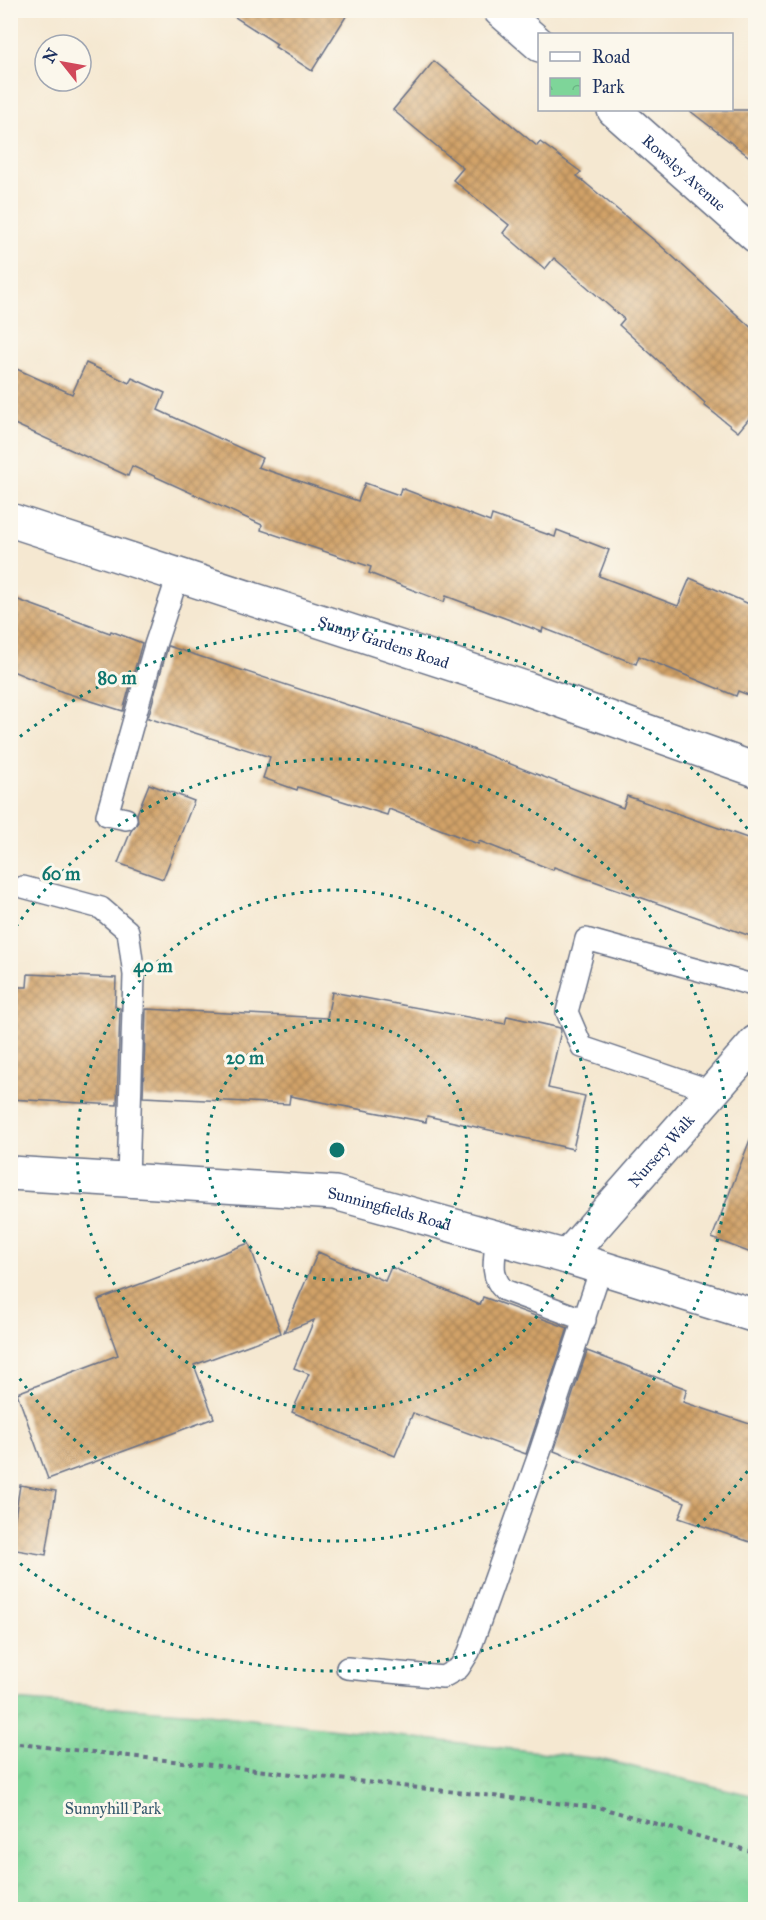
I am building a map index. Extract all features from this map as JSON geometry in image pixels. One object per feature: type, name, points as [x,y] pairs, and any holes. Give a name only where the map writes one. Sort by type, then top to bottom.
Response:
[{"type":"street","points":[[500,10],[538,43]]},
{"type":"street","name":"Rowsley Avenue","points":[[615,111],[756,236]]},
{"type":"street","name":"Sunny Gardens Road","points":[[10,520],[528,689],[756,770]]},
{"type":"street","name":"Nursery Walk","points":[[567,1257],[756,1042]]},
{"type":"street","name":"Sunningfields Road","points":[[10,1173],[335,1193],[567,1257],[756,1316]]},
{"type":"lane","points":[[126,819],[107,814],[155,645],[178,576]]},
{"type":"lane","points":[[23,887],[101,908],[128,931],[134,975],[128,1179]]},
{"type":"lane","points":[[712,1091],[582,1047],[567,1012],[586,939],[756,986]]},
{"type":"lane","points":[[497,1238],[494,1274],[498,1284],[504,1290],[585,1320]]},
{"type":"lane","points":[[347,1668],[442,1677],[459,1668],[469,1652],[602,1268]]},
{"type":"path","points":[[10,1743],[602,1808],[756,1853]]},
{"type":"green space","name":"Sunnyhill Park","points":[[11,1700],[198,1713],[600,1759],[755,1796],[755,1909],[11,1909]]},
{"type":"building","points":[[224,10],[350,10],[312,71],[275,47],[277,44]]},
{"type":"building","points":[[434,61],[537,146],[540,142],[581,172],[577,176],[660,245],[756,332],[756,410],[738,432],[704,405],[705,403],[619,325],[624,319],[554,258],[545,269],[503,233],[509,225],[453,180],[463,168],[393,110]]},
{"type":"building","points":[[756,110],[756,162],[690,111]]},
{"type":"building","points":[[86,363],[129,383],[132,378],[165,393],[158,410],[262,458],[258,467],[358,501],[365,483],[399,495],[401,488],[490,522],[492,515],[555,537],[557,530],[609,550],[599,576],[678,606],[690,578],[756,607],[756,698],[738,691],[736,696],[639,656],[636,664],[543,628],[542,632],[446,596],[444,602],[369,573],[371,567],[261,530],[262,525],[132,466],[128,476],[10,422],[10,366],[72,394]]},
{"type":"building","points":[[10,597],[142,643],[123,711],[63,692],[10,670]]},
{"type":"building","points":[[168,646],[424,730],[623,808],[627,796],[756,841],[756,938],[554,867],[553,870],[479,841],[478,844],[389,809],[387,815],[263,778],[270,757],[148,718]]},
{"type":"building","points":[[149,784],[194,801],[163,879],[118,863],[131,831],[138,822],[137,814]]},
{"type":"building","points":[[28,974],[116,978],[115,1007],[120,1008],[117,1105],[10,1099],[10,987],[27,987]]},
{"type":"building","points":[[332,992],[505,1024],[507,1016],[560,1028],[548,1088],[585,1096],[573,1149],[427,1116],[426,1122],[290,1096],[289,1104],[143,1097],[146,1009],[327,1018]]},
{"type":"building","points":[[753,1132],[756,1133],[756,1255],[712,1238]]},
{"type":"building","points":[[249,1243],[281,1333],[194,1365],[214,1418],[48,1479],[17,1393],[118,1355],[98,1300]]},
{"type":"building","points":[[318,1252],[385,1281],[391,1267],[480,1305],[483,1297],[568,1328],[526,1454],[413,1413],[395,1456],[292,1412],[309,1374],[294,1368],[314,1320],[284,1332]]},
{"type":"building","points":[[587,1351],[687,1389],[683,1402],[756,1426],[756,1544],[679,1518],[685,1502],[554,1451]]},
{"type":"building","points":[[20,1485],[56,1491],[46,1555],[10,1549]]}]
